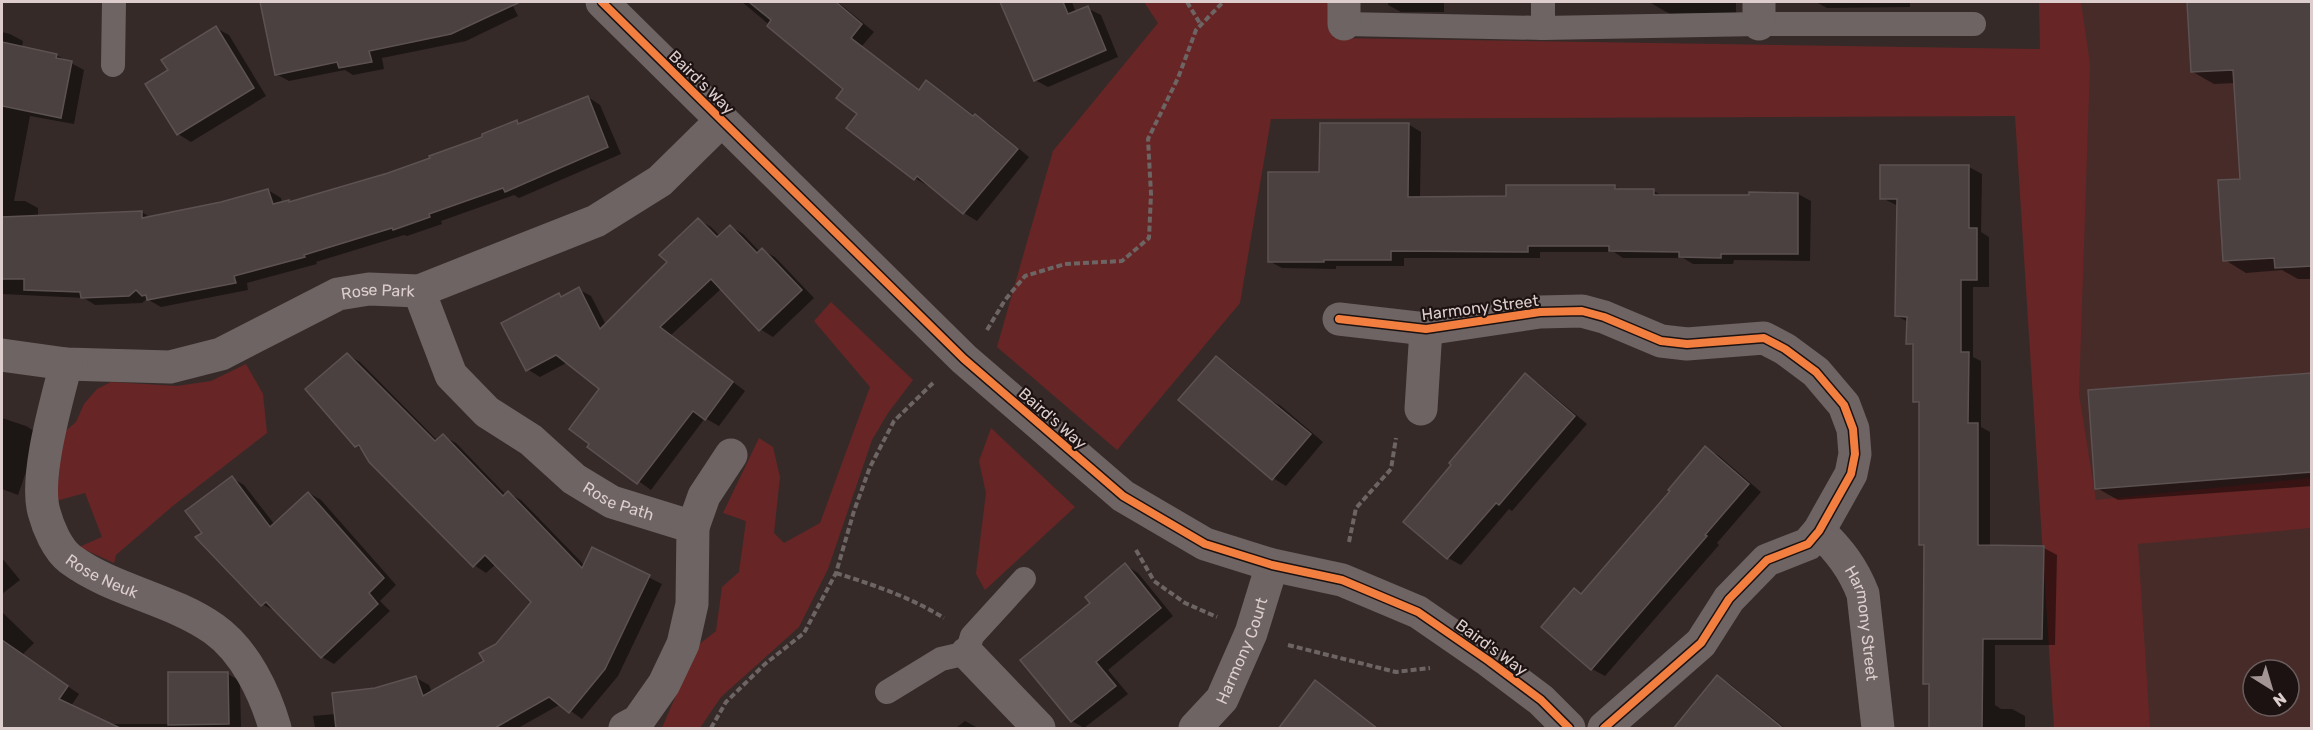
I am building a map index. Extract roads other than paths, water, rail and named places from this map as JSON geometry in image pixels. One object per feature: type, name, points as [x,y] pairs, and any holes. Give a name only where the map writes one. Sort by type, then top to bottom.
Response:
[{"type":"street","name":"Baird's Way","points":[[602,2],[964,359],[1123,496],[1205,544],[1272,565],[1342,580],[1418,612],[1490,661],[1541,700],[1569,729]]},
{"type":"street","name":"Rose Park","points":[[2,355],[66,364],[170,367],[221,354],[338,294],[369,289],[419,291],[596,221],[660,181],[722,120]]},
{"type":"street","name":"Rose Path","points":[[419,291],[451,375],[487,412],[531,440],[574,479],[612,502],[693,527]]},
{"type":"street","name":"Harmony Street","points":[[1339,319],[1425,329],[1540,312],[1582,311],[1604,317],[1661,341],[1687,344],[1764,338],[1785,349],[1816,372],[1844,405],[1853,429],[1855,454],[1851,474],[1819,531],[1808,544],[1767,560],[1729,599],[1701,643],[1604,729]]},
{"type":"street","name":"Harmony Street","points":[[1421,409],[1425,329]]},
{"type":"street","name":"Rose Neuk","points":[[66,364],[51,423],[42,479],[43,510],[55,540],[69,558],[127,590],[174,608],[214,629],[242,656],[259,689],[275,729]]},
{"type":"street","points":[[625,729],[638,721],[664,684],[683,644],[692,604],[693,527],[704,496],[731,455]]},
{"type":"street","name":"Harmony Street","points":[[1819,531],[1838,549],[1855,573],[1863,594],[1878,729]]},
{"type":"street","name":"Harmony Court","points":[[1195,729],[1222,699],[1251,633],[1272,565]]},
{"type":"street","points":[[970,645],[1039,729]]},
{"type":"lane","points":[[113,65],[114,2]]},
{"type":"lane","points":[[1543,2],[1543,28]]},
{"type":"lane","points":[[1344,13],[1543,28],[1759,13],[1974,24]]},
{"type":"lane","points":[[887,692],[941,659],[970,645],[1024,579]]}]
